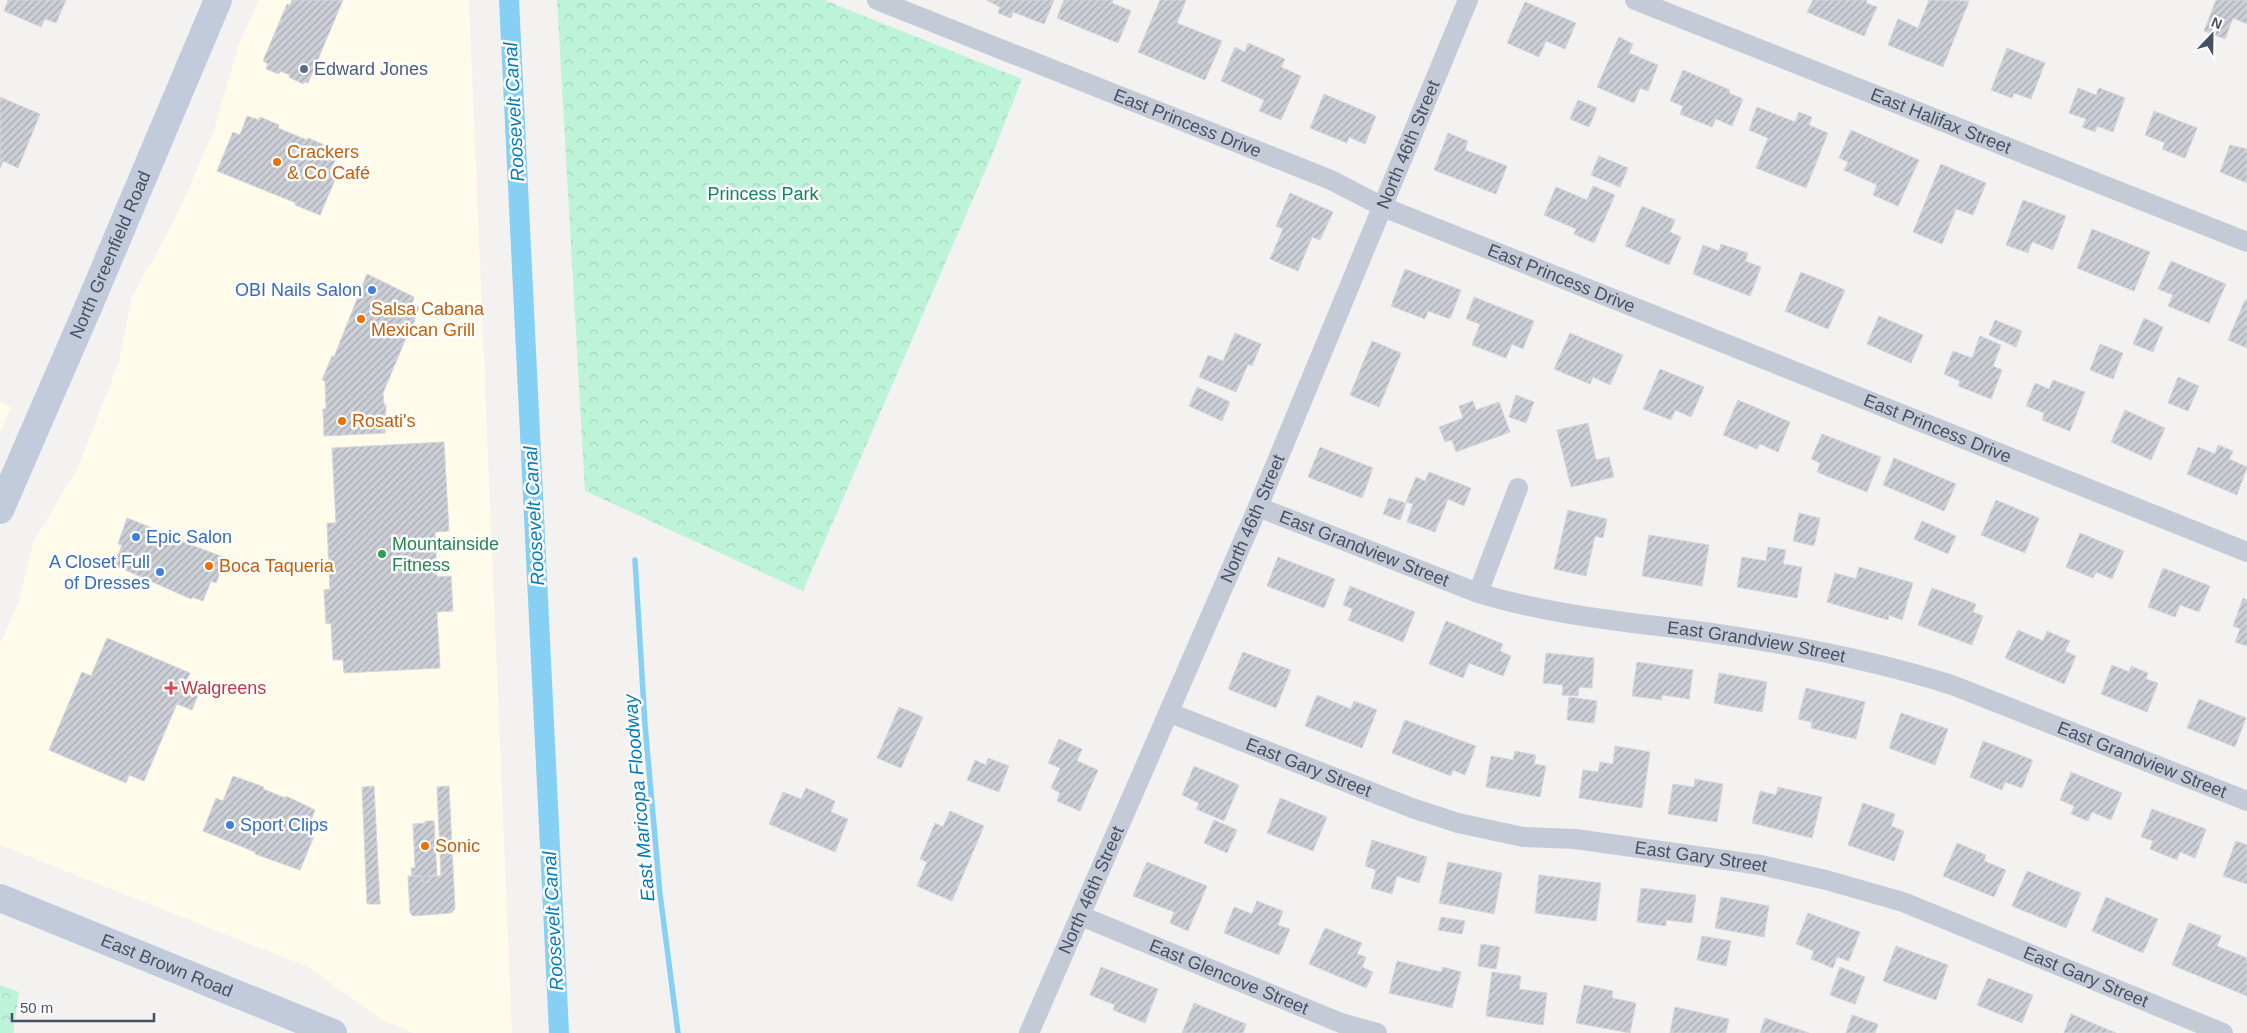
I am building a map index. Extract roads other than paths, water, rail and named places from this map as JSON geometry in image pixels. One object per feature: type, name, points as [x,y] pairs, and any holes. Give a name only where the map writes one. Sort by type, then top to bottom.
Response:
[{"type":"main road","name":"North Greenfield Road","points":[[0,510],[218,0]]},
{"type":"main road","name":"East Brown Road","points":[[0,898],[333,1033]]},
{"type":"street","name":"East Princess Drive","points":[[877,0],[1331,180],[1383,207],[2247,552]]},
{"type":"street","name":"North 46th Street","points":[[1029,1033],[1170,713],[1258,507],[1468,0]]},
{"type":"street","name":"East Halifax Street","points":[[1635,0],[2247,242]]},
{"type":"street","points":[[1478,592],[1518,488]]},
{"type":"street","name":"East Grandview Street","points":[[1258,507],[1513,604],[1557,613],[1725,635],[1835,654],[1905,670],[1962,689],[2247,801]]},
{"type":"street","name":"East Gary Street","points":[[1170,713],[1412,808],[1458,823],[1523,837],[1575,840],[1761,865],[1826,880],[1903,902],[2223,1033]]},
{"type":"street","name":"East Glencove Street","points":[[1081,916],[1341,1023],[1377,1033]]},
{"type":"waterway","name":"Roosevelt Canal","points":[[509,0],[559,1033]]},
{"type":"waterway","name":"East Maricopa Floodway","points":[[635,560],[645,725],[660,894],[678,1033]]},
{"type":"place","name":"Edward Jones","points":[[304,69]]},
{"type":"place","name":"Crackers & Co Café","points":[[277,162]]},
{"type":"place","name":"OBI Nails Salon","points":[[372,290]]},
{"type":"place","name":"Salsa Cabana Mexican Grill","points":[[361,319]]},
{"type":"place","name":"Rosati's","points":[[342,421]]},
{"type":"place","name":"Epic Salon","points":[[136,537]]},
{"type":"place","name":"Mountainside Fitness","points":[[382,554]]},
{"type":"place","name":"Boca Taqueria","points":[[209,566]]},
{"type":"place","name":"A Closet Full of Dresses","points":[[160,572]]},
{"type":"place","name":"Walgreens","points":[[171,688]]},
{"type":"place","name":"Sport Clips","points":[[230,825]]},
{"type":"place","name":"Sonic","points":[[425,846]]},
{"type":"park label","name":"Princess Park","points":[[763,194]]}]
